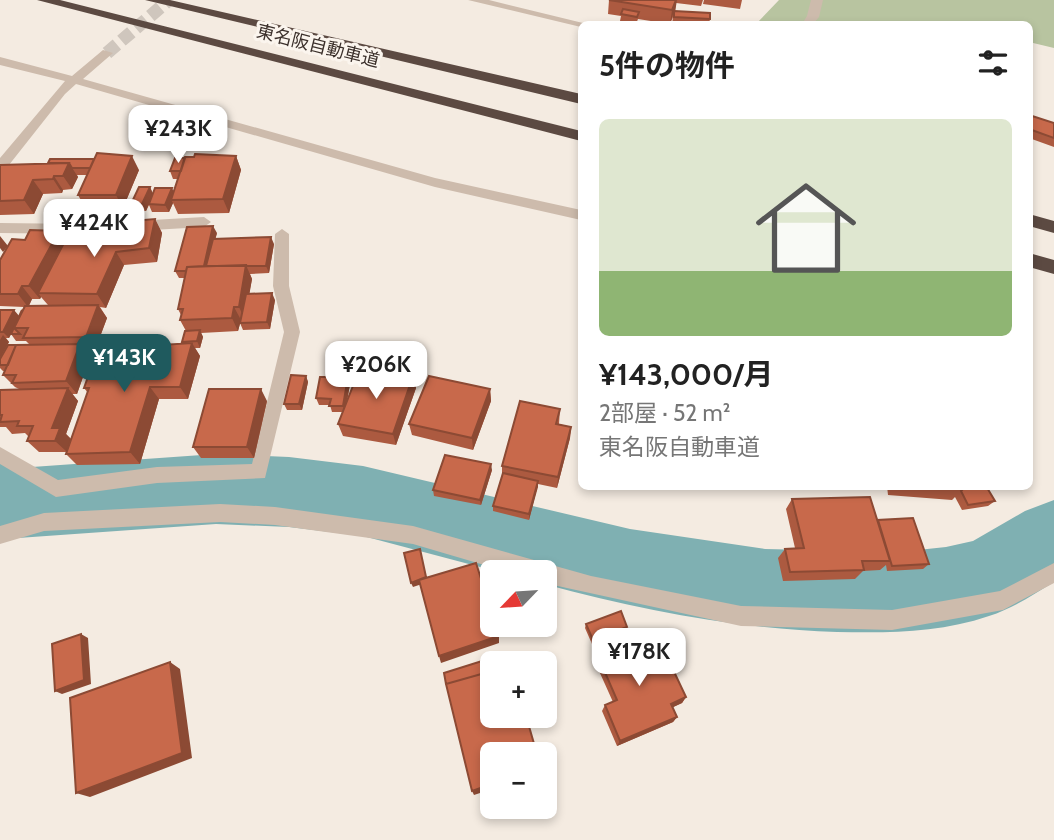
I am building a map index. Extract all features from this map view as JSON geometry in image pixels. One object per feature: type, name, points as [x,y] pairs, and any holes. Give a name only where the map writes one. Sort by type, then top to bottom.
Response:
[{"type":"highway","name":"東名阪自動車道","points":[[44,0],[578,134]]},
{"type":"highway","name":"東名阪自動車道","points":[[152,0],[578,98]]},
{"type":"highway","points":[[1033,221],[1054,227]]},
{"type":"highway","points":[[1033,261],[1054,267]]},
{"type":"street","points":[[474,0],[578,23]]},
{"type":"street","points":[[810,21],[817,0]]},
{"type":"street","points":[[0,167],[73,79],[107,53]]},
{"type":"street","points":[[0,61],[73,79],[412,177],[578,214]]},
{"type":"street","points":[[0,228],[83,229],[204,222]]},
{"type":"street","points":[[0,455],[57,489],[157,475],[259,472],[292,332],[281,286],[282,233]]},
{"type":"street","points":[[0,535],[44,522],[220,513],[275,516],[413,535],[497,560]]},
{"type":"street","points":[[557,577],[741,615],[892,620],[1003,600],[1054,572]]},
{"type":"green space","points":[[779,0],[1054,0],[1054,48],[1033,43],[1033,21],[759,21]]},
{"type":"building","points":[[609,0],[676,0],[672,10]]},
{"type":"building","points":[[623,9],[639,12],[637,17],[621,14]]},
{"type":"building","points":[[674,11],[710,13],[710,19],[674,17]]},
{"type":"building","points":[[1033,116],[1054,123],[1054,138],[1033,130]]},
{"type":"building","points":[[97,153],[132,156],[116,195],[78,195]]},
{"type":"building","points":[[195,154],[236,156],[223,199],[171,200],[185,157],[194,157]]},
{"type":"building","points":[[175,158],[185,158],[181,171],[170,171]]},
{"type":"building","points":[[50,159],[94,159],[90,168],[72,168],[69,163],[48,163]]},
{"type":"building","points":[[69,163],[63,176],[33,180],[24,200],[0,201],[0,165]]},
{"type":"building","points":[[139,187],[150,187],[142,204],[131,204]]},
{"type":"building","points":[[155,188],[172,188],[165,205],[149,204]]},
{"type":"building","points":[[104,201],[102,208],[79,208],[82,202]]},
{"type":"building","points":[[155,219],[149,248],[116,252],[97,294],[38,293],[66,239],[114,242],[120,222]]},
{"type":"building","points":[[213,226],[204,266],[175,271],[187,227]]},
{"type":"building","points":[[118,229],[114,242],[74,239],[77,234]]},
{"type":"building","points":[[30,230],[59,231],[29,286],[22,286],[18,294],[0,294],[0,260],[12,239],[25,240]]},
{"type":"building","points":[[271,237],[266,266],[206,266],[213,239]]},
{"type":"building","points":[[246,265],[239,307],[234,307],[232,318],[180,320],[183,309],[178,309],[187,267]]},
{"type":"building","points":[[272,293],[267,322],[240,323],[246,294]]},
{"type":"building","points":[[98,305],[86,337],[23,338],[28,328],[14,328],[25,306]]},
{"type":"building","points":[[0,310],[14,310],[3,332],[0,332]]},
{"type":"building","points":[[200,330],[197,341],[182,342],[185,331]]},
{"type":"building","points":[[192,343],[180,387],[150,387],[130,452],[66,454],[89,388],[84,388],[98,349]]},
{"type":"building","points":[[80,344],[66,381],[12,383],[16,375],[3,375],[16,345]]},
{"type":"building","points":[[8,345],[16,345],[8,365],[0,365],[0,359]]},
{"type":"building","points":[[360,368],[413,376],[393,434],[338,424]]},
{"type":"building","points":[[291,375],[306,376],[299,404],[284,404]]},
{"type":"building","points":[[429,376],[490,389],[472,438],[409,424]]},
{"type":"building","points":[[320,377],[348,377],[343,406],[329,406],[331,399],[316,398]]},
{"type":"building","points":[[68,388],[52,428],[60,428],[55,441],[27,441],[33,426],[17,426],[19,421],[0,422],[0,390]]},
{"type":"building","points":[[209,389],[261,389],[247,447],[193,447]]},
{"type":"building","points":[[520,401],[560,409],[556,424],[571,427],[558,477],[502,466]]},
{"type":"building","points":[[445,455],[491,464],[480,500],[433,490]]},
{"type":"building","points":[[503,473],[538,481],[529,514],[493,506]]},
{"type":"building","points":[[988,490],[995,501],[968,505],[961,491]]},
{"type":"building","points":[[870,497],[890,561],[862,561],[864,570],[790,572],[785,549],[804,548],[792,499]]},
{"type":"building","points":[[913,518],[929,564],[892,566],[878,520]]},
{"type":"building","points":[[420,549],[426,577],[411,583],[404,553]]},
{"type":"building","points":[[476,563],[480,576],[480,637],[496,637],[439,656],[419,580]]},
{"type":"building","points":[[621,611],[627,627],[593,640],[586,624]]},
{"type":"building","points":[[81,634],[84,680],[55,691],[52,644]]},
{"type":"building","points":[[645,635],[659,665],[669,661],[686,697],[671,704],[677,717],[620,741],[605,705],[617,700],[597,654]]},
{"type":"building","points":[[170,662],[182,753],[76,793],[70,698]]},
{"type":"building","points":[[480,662],[480,674],[446,684],[444,673]]},
{"type":"building","points":[[480,674],[480,728],[529,728],[534,742],[480,742],[480,788],[472,791],[446,684]]},
{"type":"waterway","points":[[0,488],[18,503],[216,489],[289,492],[363,501],[630,568],[765,589],[899,593],[946,587],[988,577],[1054,537]]},
{"type":"tunnel","points":[[107,53],[169,0]]}]
